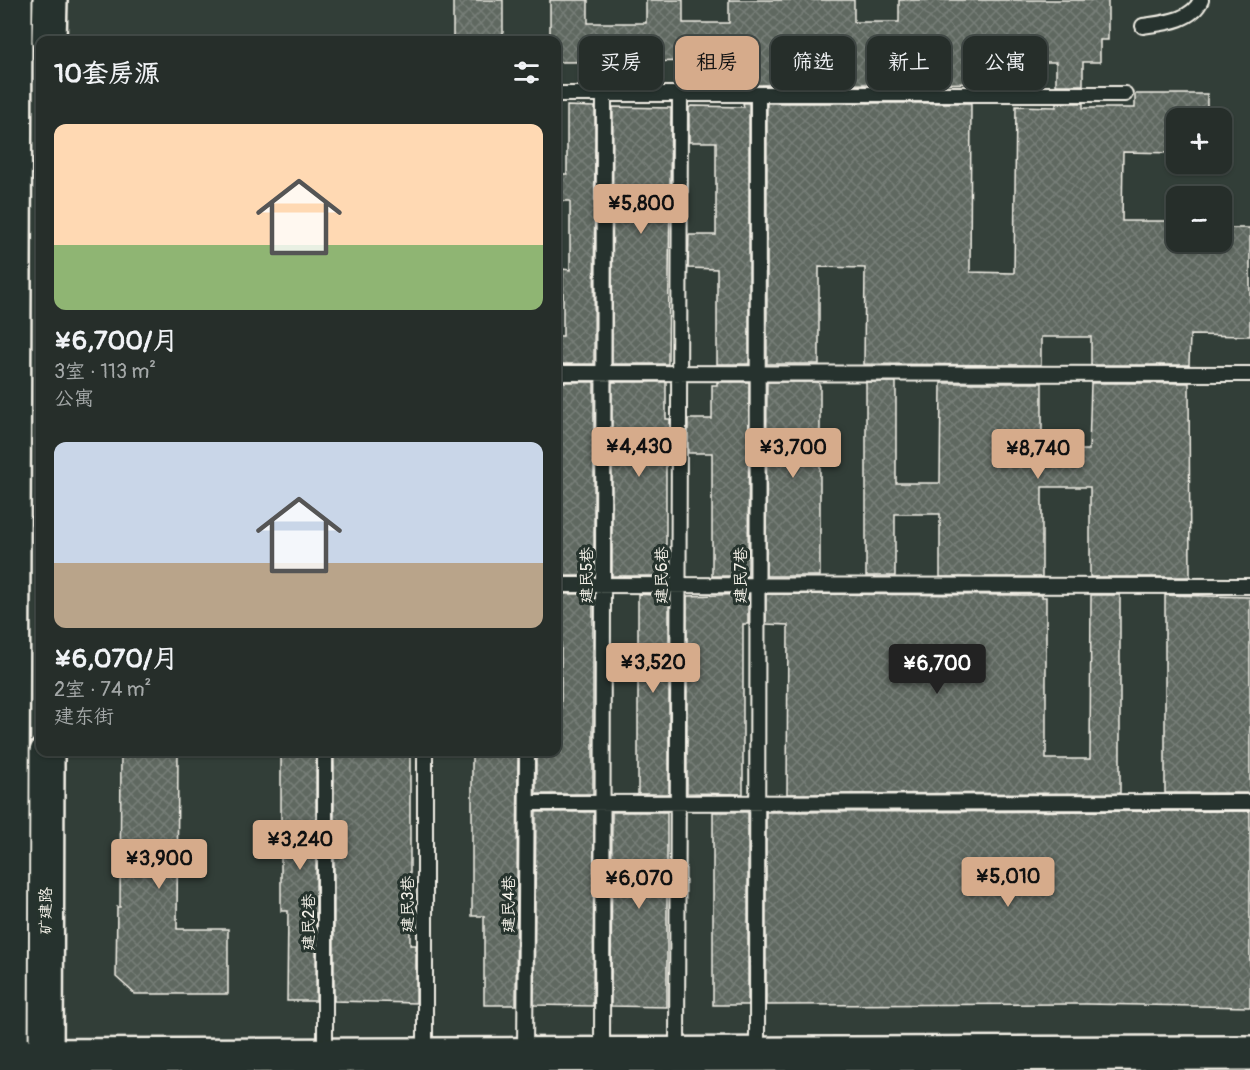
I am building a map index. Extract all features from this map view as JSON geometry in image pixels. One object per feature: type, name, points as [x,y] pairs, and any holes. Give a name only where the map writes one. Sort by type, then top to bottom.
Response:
[{"type":"street","name":"矿建路","points":[[8,1061],[15,0]]},
{"type":"street","points":[[49,36],[50,0]]},
{"type":"street","name":"矿建路","points":[[46,1063],[47,756]]},
{"type":"street","points":[[8,1061],[46,1063],[325,1056],[1250,1053]]},
{"type":"lane","points":[[1143,26],[1171,21],[1186,15],[1199,6],[1201,0]]},
{"type":"lane","points":[[561,94],[1125,94]]},
{"type":"lane","name":"建民5巷","points":[[602,1056],[604,94]]},
{"type":"lane","name":"建民6巷","points":[[677,1056],[680,94]]},
{"type":"lane","name":"建民7巷","points":[[757,1055],[758,94]]},
{"type":"lane","points":[[561,373],[1250,374]]},
{"type":"lane","points":[[561,585],[1250,586]]},
{"type":"lane","name":"建民2巷","points":[[325,756],[325,1056]]},
{"type":"lane","name":"建民3巷","points":[[425,756],[425,1057]]},
{"type":"lane","name":"建民4巷","points":[[525,1056],[527,756]]},
{"type":"lane","points":[[527,803],[1250,802]]},
{"type":"building","points":[[453,0],[503,0],[503,36],[453,36]]},
{"type":"building","points":[[550,0],[588,0],[588,23],[646,23],[646,0],[683,0],[683,23],[729,23],[729,0],[854,0],[854,22],[899,22],[899,0],[1108,0],[1108,40],[1100,40],[1100,62],[1083,62],[1083,85],[1056,85],[1056,62],[1047,62],[1047,36],[963,36],[963,83],[951,83],[951,36],[867,36],[867,84],[855,84],[855,36],[771,36],[771,85],[759,85],[759,36],[675,36],[675,61],[663,61],[663,36],[579,36],[579,62],[561,62],[561,36],[550,36]]},
{"type":"building","points":[[1135,94],[1207,94],[1207,108],[1166,108],[1166,153],[1123,152],[1122,221],[1166,221],[1166,252],[1232,252],[1232,228],[1250,228],[1250,336],[1190,335],[1189,365],[1091,365],[1091,337],[1041,337],[1041,365],[864,364],[865,268],[819,267],[819,364],[767,364],[767,103],[971,103],[970,272],[1014,273],[1016,106],[1056,107],[1056,103],[1083,103],[1083,108],[1135,108]]},
{"type":"building","points":[[743,103],[749,103],[749,364],[717,364],[717,269],[688,268],[689,235],[716,235],[716,142],[689,142],[689,108],[691,106],[744,107]]},
{"type":"building","points":[[567,106],[595,107],[594,364],[561,364],[563,269],[570,270],[570,201],[561,201],[561,174],[567,174]]},
{"type":"building","points":[[613,107],[671,108],[668,364],[612,364]]},
{"type":"building","points":[[561,382],[594,382],[594,576],[561,576]]},
{"type":"building","points":[[612,382],[666,382],[666,419],[670,419],[670,453],[666,453],[666,576],[612,576]]},
{"type":"building","points":[[717,382],[749,382],[748,576],[712,576],[712,453],[688,453],[688,419],[712,419],[712,385],[717,385]]},
{"type":"building","points":[[767,382],[818,382],[820,386],[820,576],[766,576]]},
{"type":"building","points":[[866,382],[896,382],[896,483],[940,483],[941,383],[1042,383],[1042,450],[1089,450],[1091,383],[1189,383],[1190,577],[1090,577],[1090,487],[1042,487],[1042,577],[940,577],[940,514],[895,514],[895,576],[866,576]]},
{"type":"building","points":[[561,594],[593,594],[593,794],[536,794],[536,756],[561,756]]},
{"type":"building","points":[[638,594],[669,596],[669,793],[667,794],[638,794]]},
{"type":"building","points":[[748,594],[748,624],[743,624],[743,794],[687,793],[687,596]]},
{"type":"building","points":[[766,594],[1042,595],[1046,597],[1046,759],[1090,759],[1091,595],[1120,595],[1120,793],[787,794],[788,625],[766,624]]},
{"type":"building","points":[[1165,595],[1250,597],[1250,793],[1165,793]]},
{"type":"building","points":[[121,756],[178,756],[177,929],[228,929],[228,994],[135,994],[116,977],[117,907],[120,907]]},
{"type":"building","points":[[281,756],[316,756],[316,1001],[287,1001],[288,911],[281,911]]},
{"type":"building","points":[[334,756],[410,756],[410,945],[416,945],[416,1003],[334,1001]]},
{"type":"building","points":[[472,756],[518,756],[516,1005],[484,1005],[484,916],[472,916]]},
{"type":"building","points":[[1250,811],[1250,1007],[1086,1004],[766,1005],[766,812]]},
{"type":"building","points":[[536,812],[594,812],[593,1006],[534,1005]]},
{"type":"building","points":[[612,812],[667,812],[667,1007],[611,1006]]},
{"type":"building","points":[[713,812],[748,812],[748,1005],[713,1005]]}]
